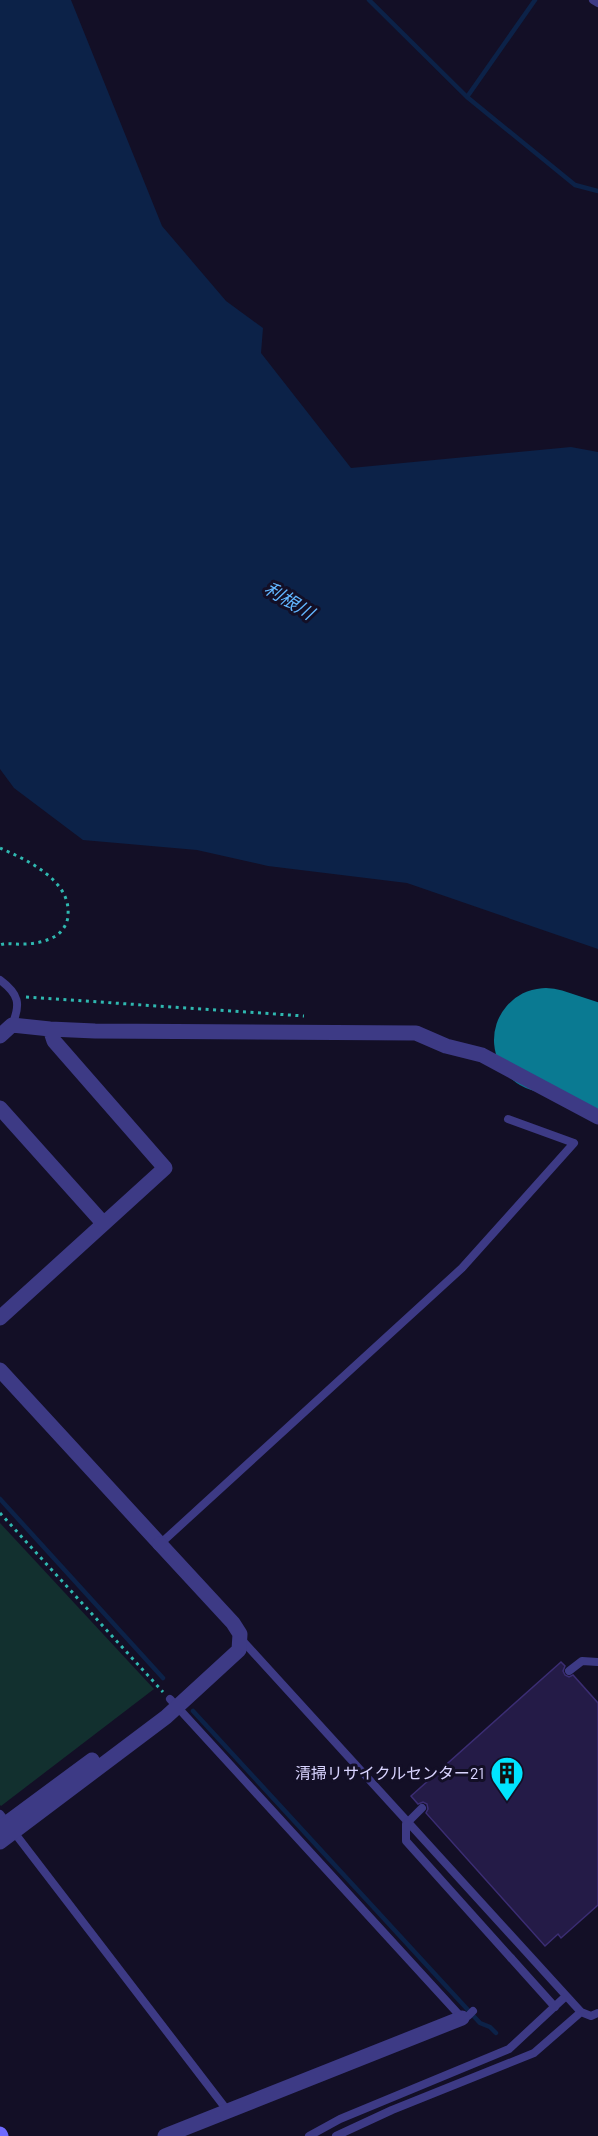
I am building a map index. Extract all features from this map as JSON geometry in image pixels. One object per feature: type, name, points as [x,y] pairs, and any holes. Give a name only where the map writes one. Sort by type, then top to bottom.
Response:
[{"type":"street","points":[[0,1036],[12,1025],[51,1029],[416,1033],[446,1046],[482,1055],[598,1117]]},
{"type":"street","points":[[0,1318],[165,1168],[54,1041],[51,1029]]},
{"type":"street","points":[[0,1108],[103,1223]]},
{"type":"street","points":[[0,1370],[233,1623],[241,1639],[239,1650],[174,1703],[5,1824],[0,1842]]},
{"type":"street","points":[[165,2136],[468,2015]]},
{"type":"lane","points":[[593,0],[598,3]]},
{"type":"lane","points":[[0,980],[9,986],[15,997],[18,1010],[12,1025]]},
{"type":"lane","points":[[160,1544],[462,1268],[574,1143],[508,1119]]},
{"type":"lane","points":[[241,1639],[581,2012],[591,2016],[598,2013]]},
{"type":"lane","points":[[569,1671],[582,1661],[598,1662]]},
{"type":"lane","points":[[174,1703],[468,2015]]},
{"type":"lane","points":[[422,1808],[406,1824],[406,1841],[555,2007]]},
{"type":"lane","points":[[5,1824],[227,2110]]},
{"type":"lane","points":[[309,2136],[340,2119],[498,2055],[513,2046],[566,1996]]},
{"type":"lane","points":[[336,2136],[392,2110],[534,2053],[581,2012]]},
{"type":"path","points":[[0,848],[27,860],[47,875],[61,889],[69,905],[68,922],[57,936],[40,943],[0,945]]},
{"type":"path","points":[[38,998],[309,1016]]},
{"type":"path","points":[[0,1513],[174,1703]]},
{"type":"green space","points":[[0,1523],[154,1689],[1,1806],[0,1805]]},
{"type":"water","name":"利根川","points":[[0,0],[71,0],[162,226],[226,301],[263,328],[261,353],[351,468],[571,447],[598,452],[598,949],[407,883],[268,866],[197,850],[83,840],[14,788],[0,769]]},
{"type":"building","name":"清掃リサイクルセンター21","points":[[561,1662],[565,1666],[563,1671],[565,1675],[569,1677],[573,1675],[598,1703],[598,1905],[561,1938],[558,1934],[545,1946],[426,1813],[427,1804],[423,1802],[418,1804],[411,1796]]},
{"type":"waterway","points":[[369,0],[467,97],[575,185],[598,191]]},
{"type":"waterway","points":[[467,97],[535,0]]},
{"type":"waterway","points":[[0,1499],[163,1678]]},
{"type":"waterway","points":[[193,1711],[480,2023],[490,2027],[496,2033]]},
{"type":"runway","points":[[546,1040],[598,1057]]},
{"type":"place","name":"清掃リサイクルセンター21","points":[[507,1802]]}]
